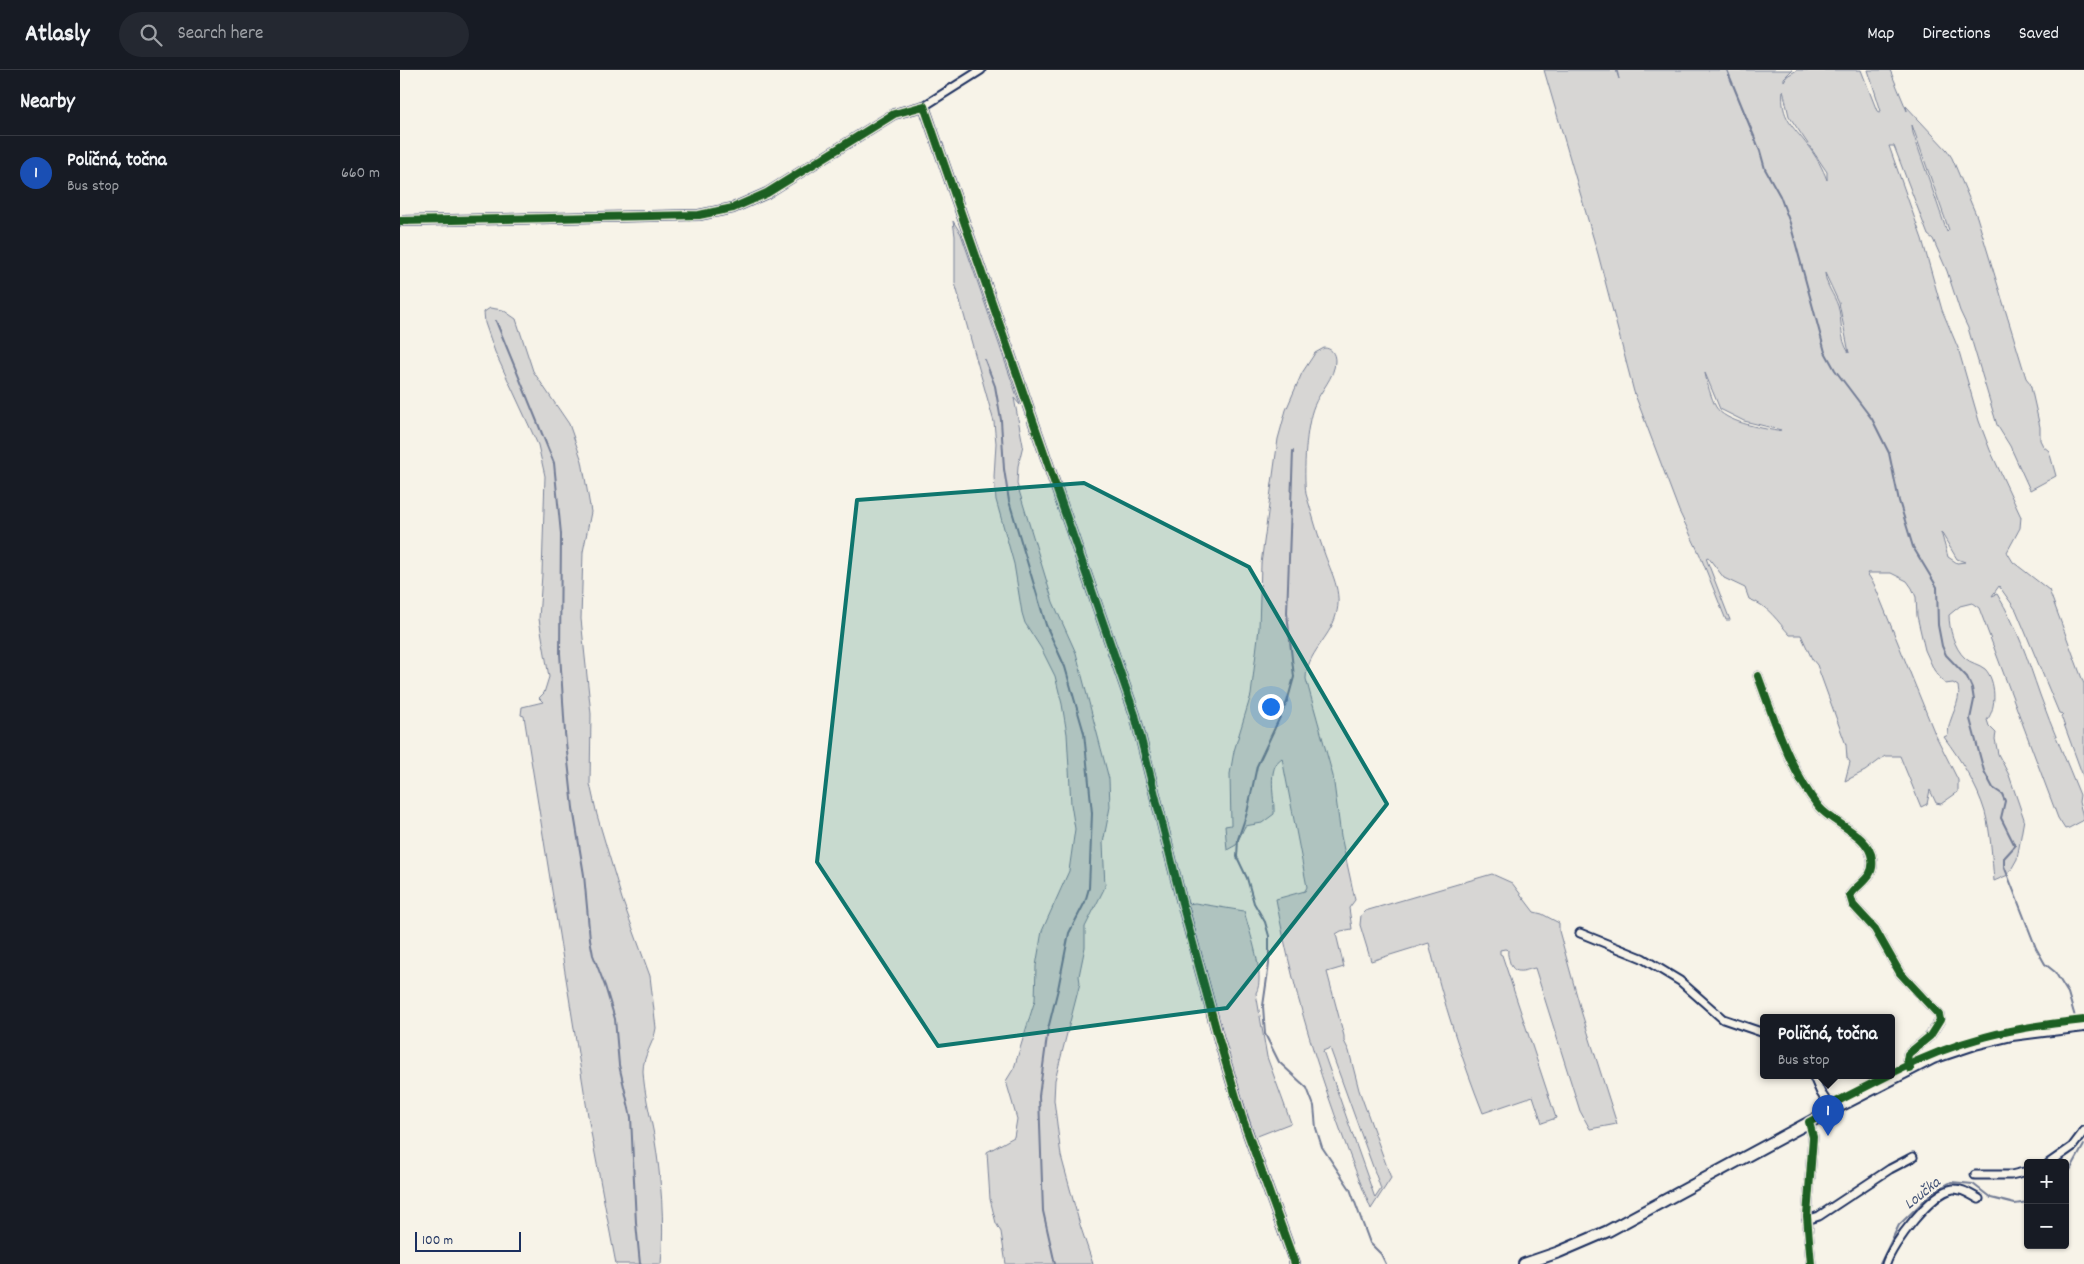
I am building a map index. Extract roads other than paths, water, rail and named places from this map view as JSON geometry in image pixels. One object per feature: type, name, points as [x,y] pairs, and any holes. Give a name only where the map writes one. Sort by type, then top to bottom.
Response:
[{"type":"main road","points":[[1895,1077],[1949,1052],[1993,1039],[2030,1032],[2084,1026]]},
{"type":"main road","points":[[1524,1264],[1559,1252],[1608,1230],[1891,1079]]},
{"type":"street","points":[[400,221],[699,214],[733,208],[767,193],[894,114],[924,106],[981,70]]},
{"type":"street","points":[[924,106],[1135,715],[1218,1040],[1242,1117],[1295,1264]]},
{"type":"street","points":[[1758,676],[1778,730],[1806,790],[1821,809],[1862,841],[1870,852],[1872,870],[1868,878],[1850,895],[1853,905],[1874,929],[1900,973],[1939,1015],[1940,1020],[1930,1036],[1908,1054],[1907,1060],[1910,1069]]},
{"type":"street","points":[[1580,933],[1642,958],[1680,981],[1723,1019],[1760,1032]]},
{"type":"street","points":[[1815,1079],[1820,1093],[1832,1110]]},
{"type":"street","points":[[1809,1122],[1813,1137],[1807,1220],[1810,1264]]},
{"type":"street","points":[[2055,1159],[2072,1147],[2084,1131]]},
{"type":"street","points":[[1807,1220],[1822,1214],[1912,1157]]},
{"type":"street","points":[[1975,1175],[2011,1175],[2024,1172]]},
{"type":"street","points":[[1886,1264],[1892,1249],[1899,1239],[1942,1194],[1957,1189],[1979,1199]]},
{"type":"waterway","points":[[1727,70],[1760,151],[1765,169],[1780,196],[1790,223],[1825,352],[1835,370],[1872,419],[1889,453],[1899,501],[1913,547],[1937,587],[1938,625],[1942,646],[1946,655],[1967,677],[1972,688],[1974,700],[1970,719],[1984,771],[1993,788],[2002,794],[2005,801],[2001,818],[2015,846],[2004,858],[2004,866],[2036,948],[2045,964],[2055,972],[2068,993],[2075,1017],[2084,1017]]},
{"type":"waterway","points":[[496,321],[554,463],[561,534],[560,653],[565,733],[573,808],[584,875],[593,955],[615,1019],[619,1065],[631,1117],[640,1264]]},
{"type":"waterway","points":[[985,360],[995,386],[1001,420],[1004,469],[1009,501],[1046,625],[1065,667],[1084,733],[1092,813],[1089,888],[1085,902],[1069,933],[1048,1029],[1039,1096],[1043,1211],[1055,1264]]},
{"type":"waterway","points":[[1293,451],[1287,613],[1294,677],[1287,702],[1257,766],[1247,813],[1238,839],[1237,857],[1247,878],[1254,903],[1265,922],[1269,936],[1269,964],[1263,1006],[1265,1034],[1279,1062],[1307,1088],[1314,1106],[1316,1128],[1322,1147],[1350,1189],[1370,1243],[1381,1254],[1386,1264]]},
{"type":"waterway","name":"Loučka","points":[[2069,1172],[2084,1145]]},
{"type":"waterway","name":"Loučka","points":[[1880,1264],[1899,1225],[1933,1192],[1951,1182],[1973,1184],[1991,1198],[2015,1204],[2024,1203]]},
{"type":"place","name":"Poličná, točna","points":[[1828,1136]]}]
